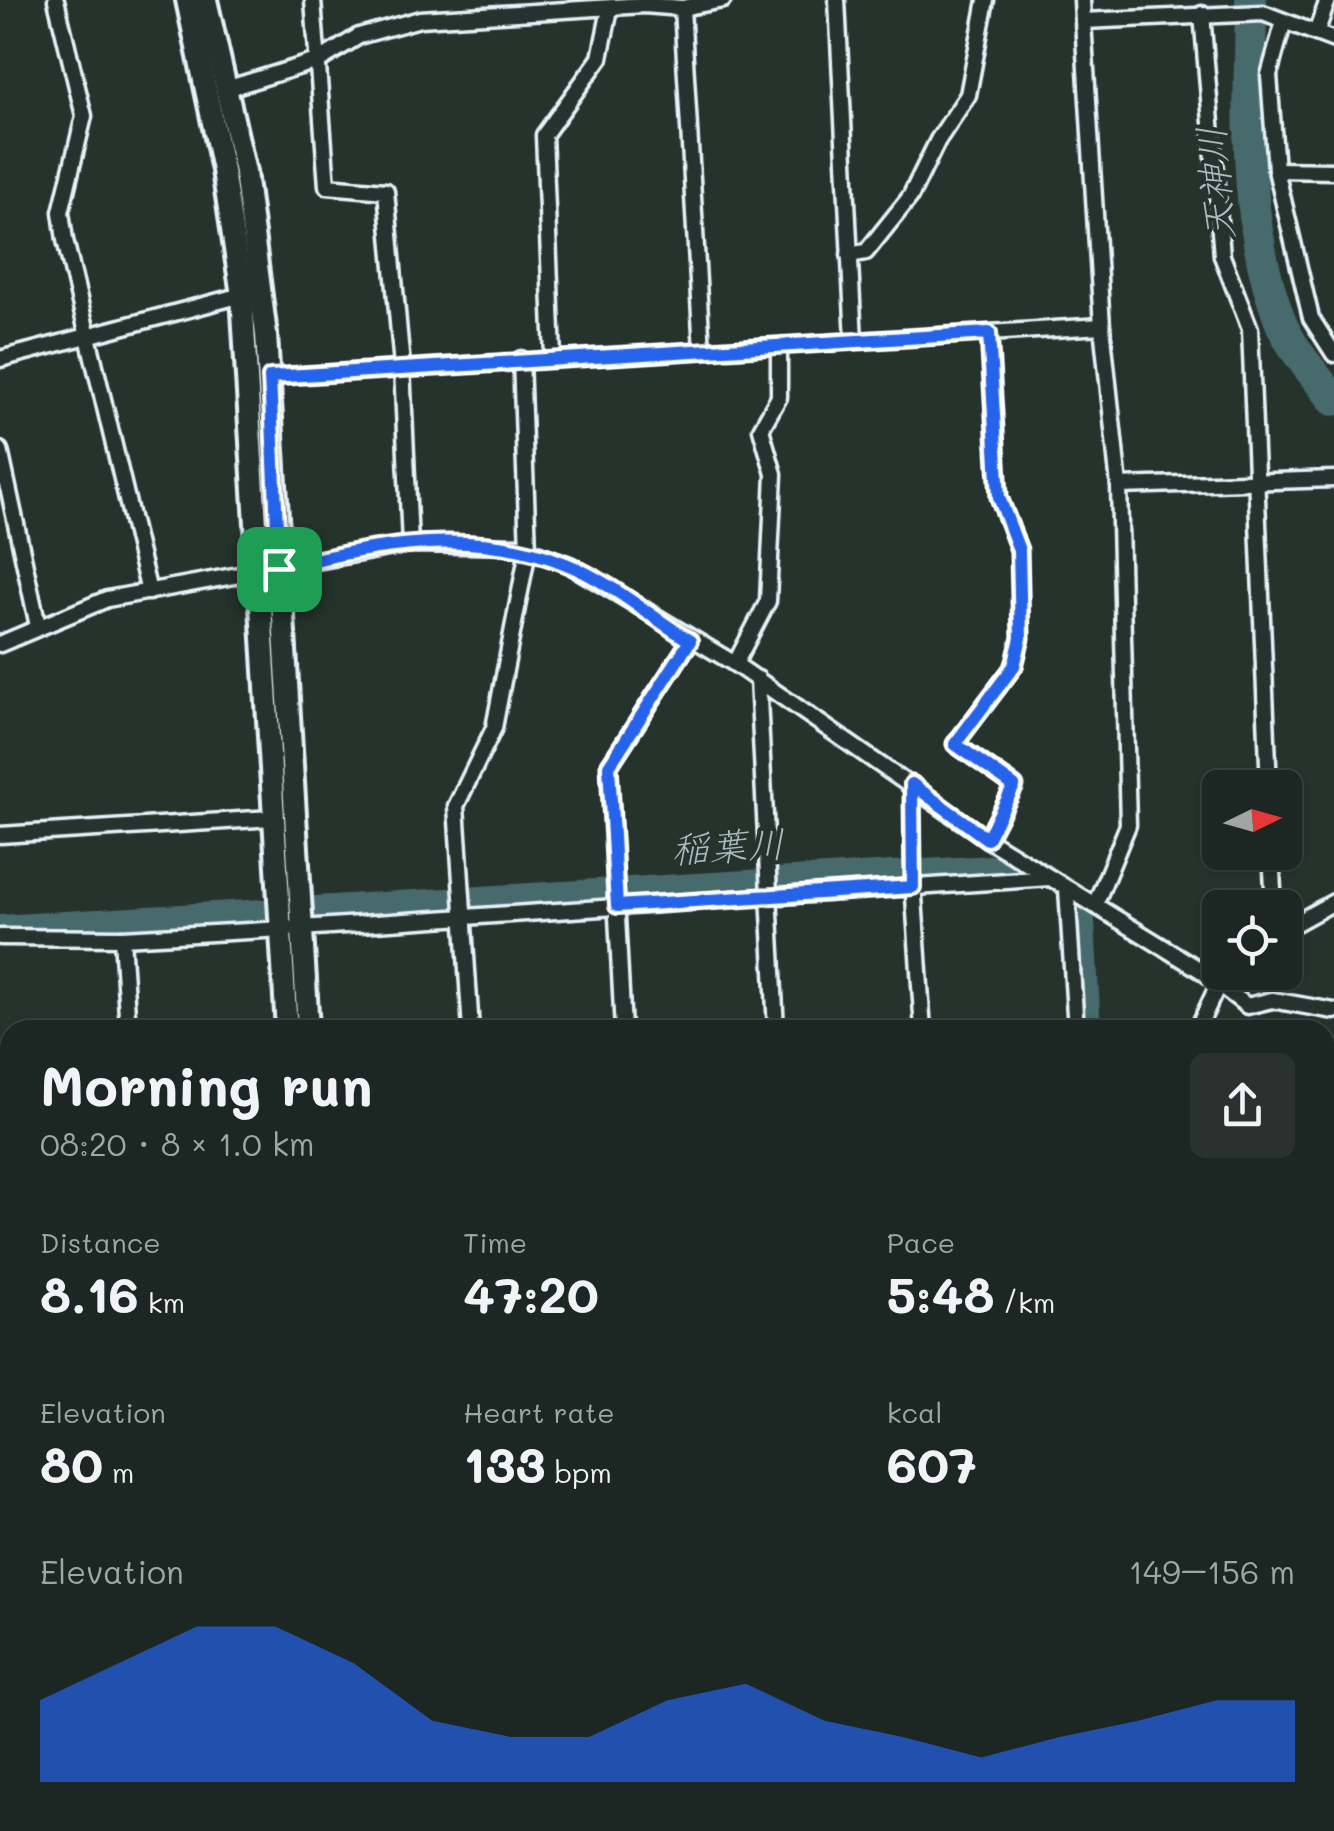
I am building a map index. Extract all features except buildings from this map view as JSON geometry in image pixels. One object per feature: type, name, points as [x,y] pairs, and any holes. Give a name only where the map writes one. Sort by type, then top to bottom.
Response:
[{"type":"main road","points":[[187,0],[223,170],[242,295],[270,571],[291,928],[288,1020]]},
{"type":"main road","points":[[206,0],[248,190],[270,377],[273,818],[306,1020]]},
{"type":"street","points":[[56,0],[84,116],[61,212],[149,592]]},
{"type":"street","points":[[313,0],[327,186],[386,191],[402,366],[410,544]]},
{"type":"street","points":[[226,88],[320,60],[359,36],[420,19],[682,8],[723,0]]},
{"type":"street","points":[[837,0],[854,341]]},
{"type":"street","points":[[850,255],[866,252],[910,197],[938,140],[968,95],[986,0]]},
{"type":"street","points":[[1082,0],[1102,326],[1119,486],[1128,825],[1095,906]]},
{"type":"street","points":[[1316,33],[1328,0]]},
{"type":"street","points":[[682,8],[702,350]]},
{"type":"street","points":[[553,357],[544,135],[600,58],[610,9]]},
{"type":"street","points":[[1082,21],[1264,13],[1334,40]]},
{"type":"street","points":[[1202,14],[1222,256],[1250,329],[1268,770]]},
{"type":"street","points":[[1284,20],[1269,75],[1276,170],[1311,318],[1334,354]]},
{"type":"street","points":[[1276,170],[1334,171]]},
{"type":"street","points":[[0,359],[242,295]]},
{"type":"street","points":[[270,377],[1102,326]]},
{"type":"street","points":[[987,839],[1014,786],[955,744],[1014,666],[1021,638],[1019,550],[999,497],[989,333]]},
{"type":"street","points":[[735,664],[768,601],[774,474],[761,429],[779,397],[779,347]]},
{"type":"street","points":[[470,1020],[456,806],[494,728],[528,550],[521,359]]},
{"type":"street","points":[[0,450],[38,626]]},
{"type":"street","points":[[1119,486],[1334,479]]},
{"type":"street","points":[[0,644],[107,599],[410,544],[496,543],[528,550],[570,565],[690,641],[735,664],[987,839],[1202,972]]},
{"type":"street","points":[[623,1020],[609,766],[690,641]]},
{"type":"street","points":[[758,679],[775,1020]]},
{"type":"street","points":[[912,784],[913,879],[922,1020]]},
{"type":"street","points":[[0,835],[273,818]]},
{"type":"street","points":[[0,937],[122,938],[768,896],[913,879],[1050,878]]},
{"type":"street","points":[[1068,889],[1075,1020]]},
{"type":"street","points":[[1302,920],[1334,902]]},
{"type":"street","points":[[122,938],[127,1020]]},
{"type":"street","points":[[1203,1020],[1218,990]]},
{"type":"street","points":[[1228,990],[1247,1006],[1272,1000],[1334,1012]]},
{"type":"waterway","name":"天神川","points":[[1251,0],[1250,160],[1258,240],[1284,329],[1334,400]]},
{"type":"waterway","name":"稲葉川","points":[[316,912],[1025,869]]},
{"type":"waterway","name":"稲葉川","points":[[1078,905],[1084,1020]]},
{"type":"waterway","name":"稲葉川","points":[[0,931],[264,915]]},
{"type":"route","points":[[989,333],[999,497],[1019,550],[1021,638],[1014,666],[955,744],[1014,786],[987,839],[912,784],[913,887],[617,906],[609,766],[690,641],[570,565],[519,546],[410,544],[279,569],[270,377],[989,333]]}]
